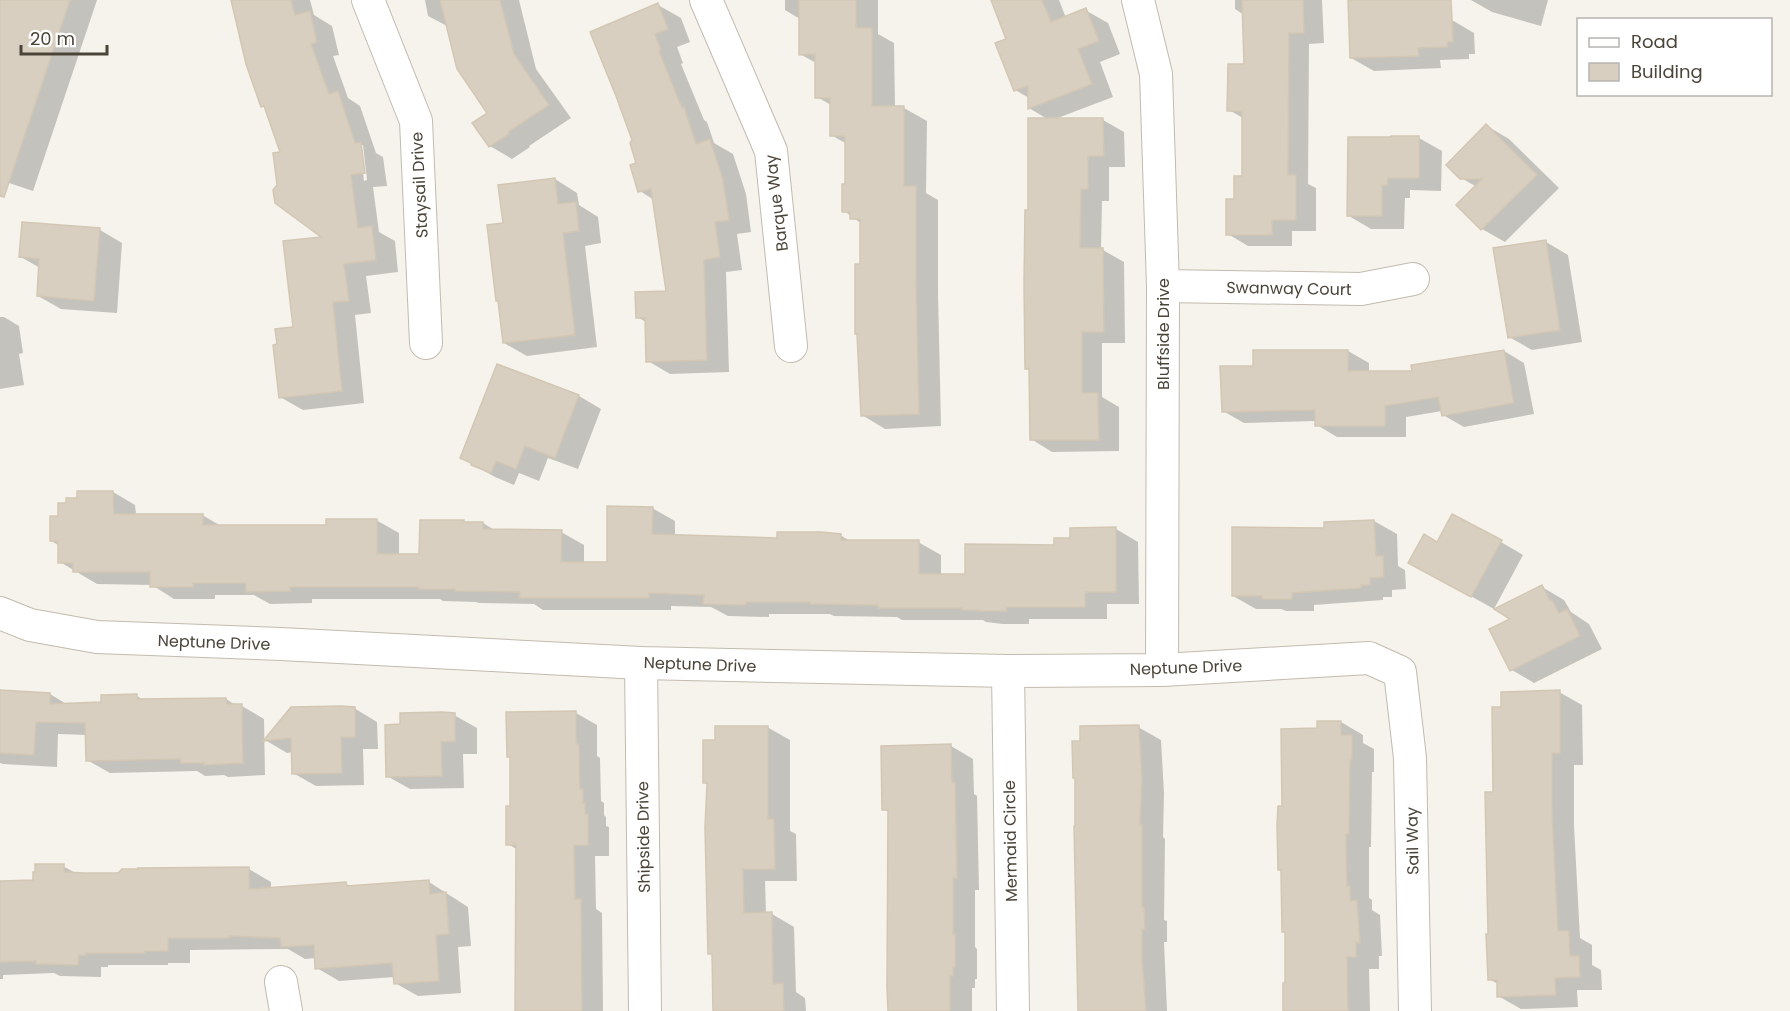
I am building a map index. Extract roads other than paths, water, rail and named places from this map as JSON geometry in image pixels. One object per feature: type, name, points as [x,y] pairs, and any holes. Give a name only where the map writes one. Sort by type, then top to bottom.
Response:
[{"type":"street","name":"Staysail Drive","points":[[368,0],[416,121],[426,343]]},
{"type":"street","name":"Barque Way","points":[[706,0],[771,151],[791,346]]},
{"type":"street","name":"Bluffside Drive","points":[[1138,0],[1156,74],[1163,286],[1162,670]]},
{"type":"street","name":"Swanway Court","points":[[1163,286],[1361,289],[1413,279]]},
{"type":"street","name":"Neptune Drive","points":[[0,613],[30,625],[97,637],[641,663],[1008,671],[1162,670],[1368,658],[1400,672]]},
{"type":"street","name":"Shipside Drive","points":[[641,663],[645,1011]]},
{"type":"street","name":"Mermaid Circle","points":[[1008,671],[1013,1011]]},
{"type":"street","name":"Sail Way","points":[[1400,672],[1410,758],[1415,1011]]}]
